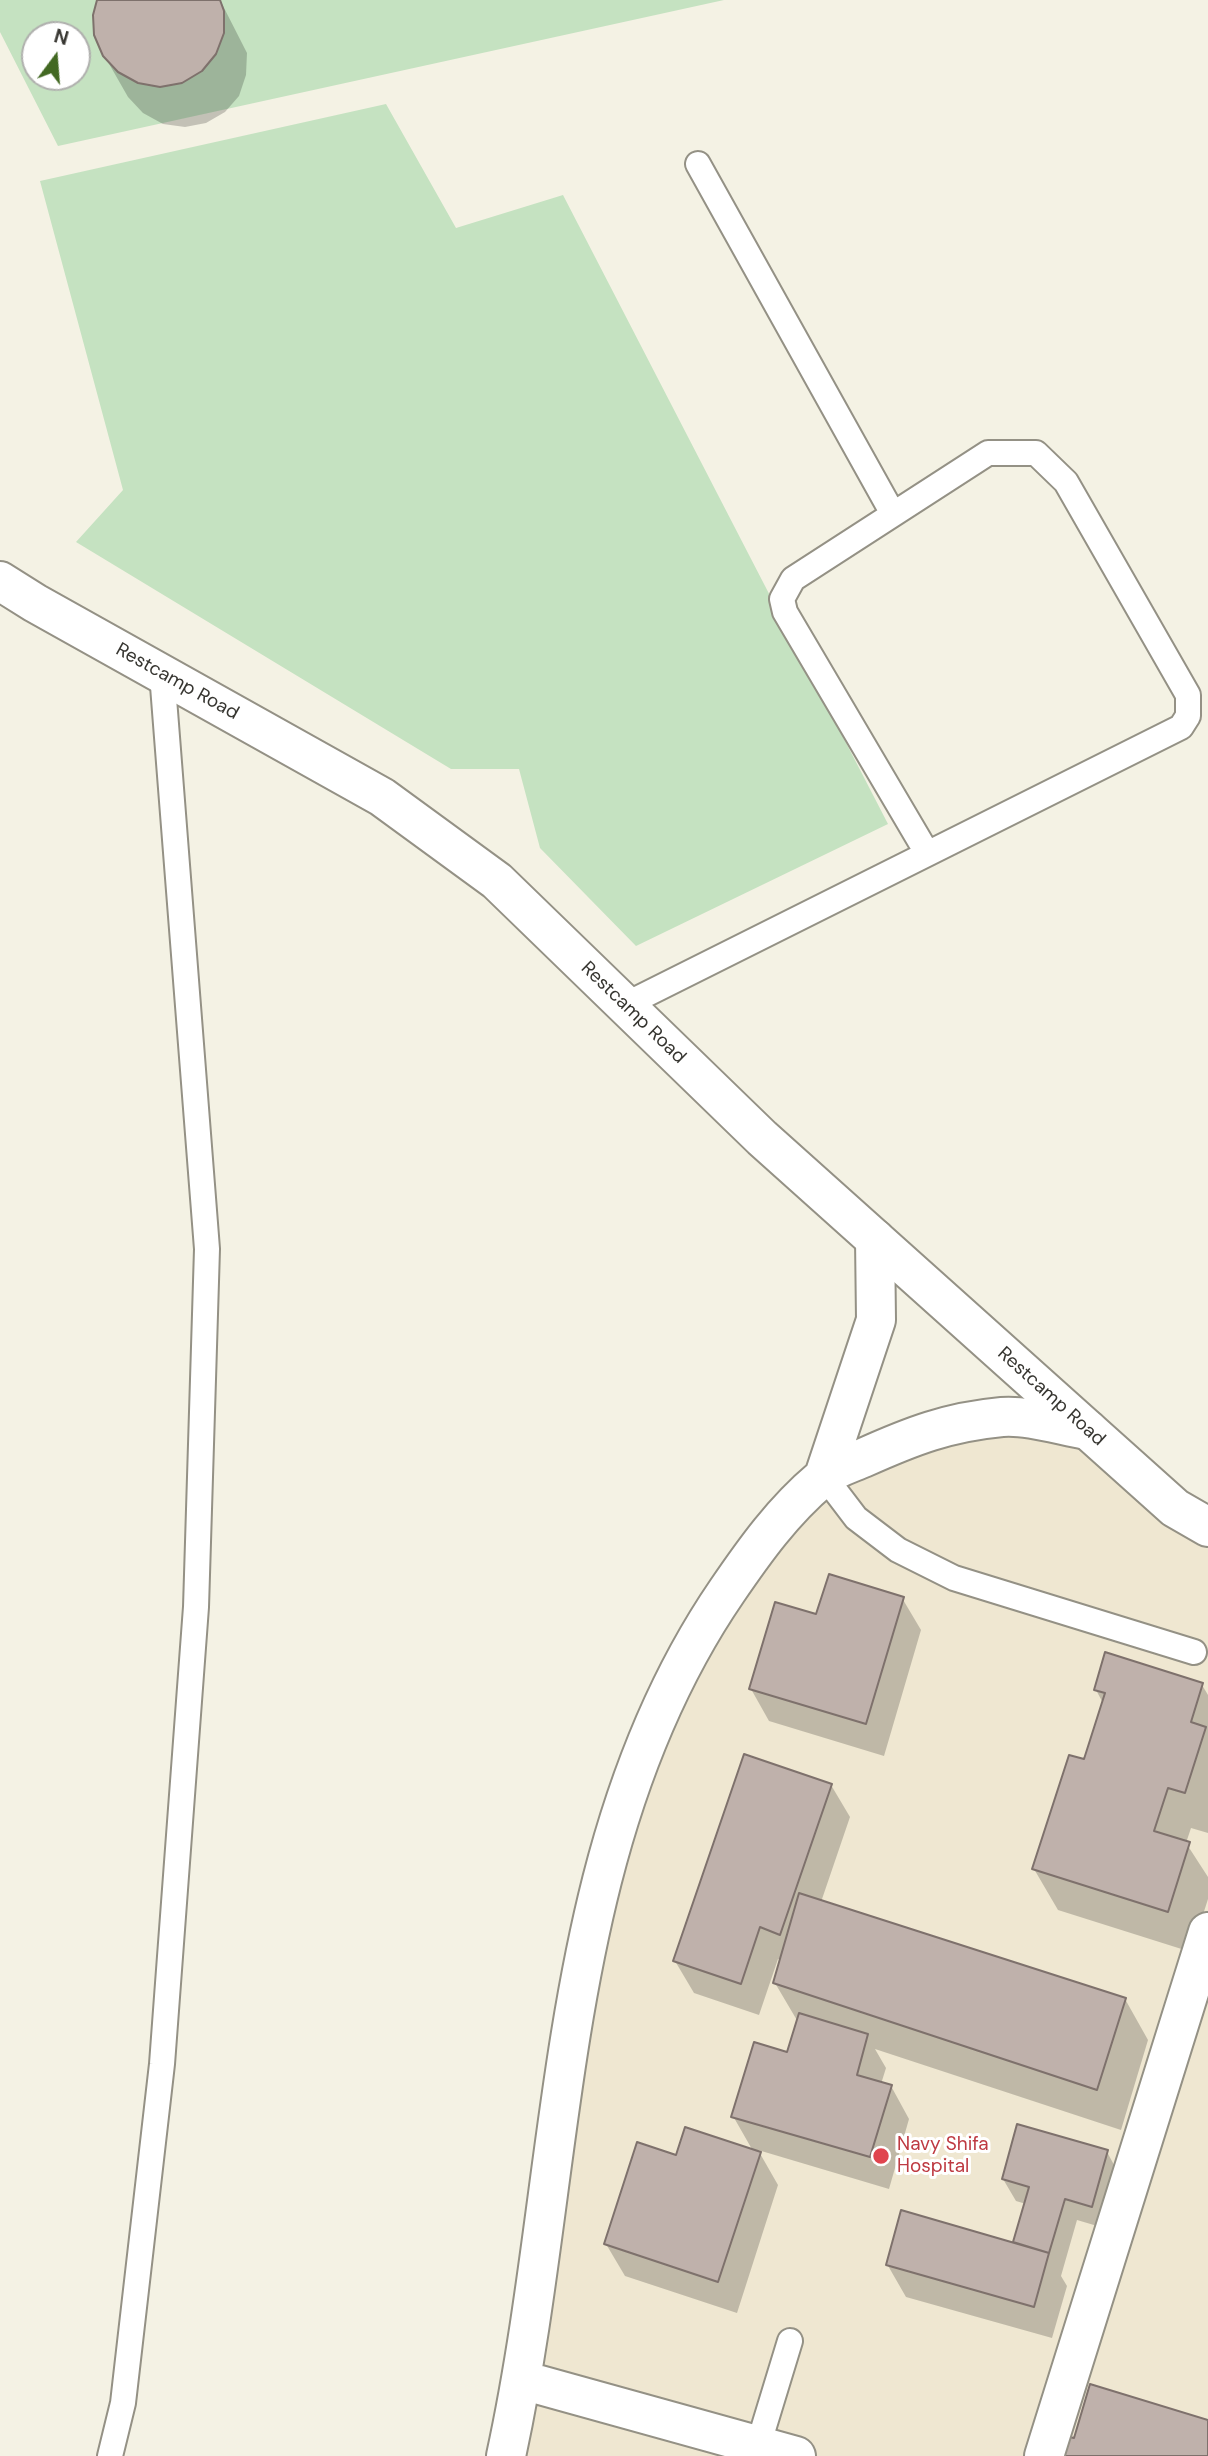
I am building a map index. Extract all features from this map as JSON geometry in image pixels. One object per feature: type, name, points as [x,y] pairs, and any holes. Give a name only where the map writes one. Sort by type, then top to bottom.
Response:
[{"type":"street","name":"Restcamp Road","points":[[0,580],[35,603],[382,797],[497,881],[762,1138],[1175,1508],[1208,1527]]},
{"type":"street","points":[[824,1476],[876,1320],[875,1239]]},
{"type":"street","points":[[506,2456],[522,2380],[587,1933],[613,1832],[643,1745],[699,1632],[768,1531],[824,1476],[927,1429],[1006,1416],[1088,1430]]},
{"type":"street","points":[[1044,2456],[1208,1932]]},
{"type":"street","points":[[522,2380],[796,2456]]},
{"type":"lane","points":[[698,164],[893,514]]},
{"type":"lane","points":[[625,1005],[1181,727],[1188,716],[1188,695],[1066,482],[1036,453],[988,453],[793,579],[782,599],[785,612],[927,853]]},
{"type":"lane","points":[[111,2455],[123,2403],[162,2064],[196,1607],[207,1249],[162,673]]},
{"type":"lane","points":[[824,1476],[856,1518],[898,1550],[954,1578],[1194,1652]]},
{"type":"lane","points":[[758,2446],[790,2341]]},
{"type":"shaded area","name":"Navy Shifa Hospital","points":[[927,1429],[1088,1430],[1208,1513],[1208,2456],[506,2456],[613,1832],[768,1531]]},
{"type":"green space","points":[[0,0],[724,0],[58,146],[30,91],[91,91],[91,21],[21,21],[21,73],[0,32]]},
{"type":"green space","points":[[386,104],[456,228],[563,195],[888,824],[636,946],[540,848],[519,769],[451,769],[76,542],[123,490],[40,181]]},
{"type":"building","points":[[97,0],[220,0],[224,11],[224,33],[216,54],[202,71],[182,83],[160,87],[138,83],[118,72],[103,56],[94,35],[93,15]]},
{"type":"building","points":[[829,1574],[904,1597],[866,1724],[749,1689],[775,1602],[816,1614]]},
{"type":"building","points":[[1105,1652],[1203,1683],[1191,1722],[1206,1727],[1185,1793],[1168,1788],[1154,1831],[1190,1842],[1168,1912],[1032,1869],[1069,1755],[1084,1759],[1105,1693],[1094,1690]]},
{"type":"building","points":[[744,1754],[832,1784],[780,1935],[760,1927],[741,1984],[673,1961]]},
{"type":"building","points":[[799,1893],[1126,1998],[1097,2090],[773,1983]]},
{"type":"building","points":[[799,2013],[868,2034],[857,2075],[892,2085],[870,2157],[731,2117],[754,2042],[787,2052]]},
{"type":"building","points":[[1017,2124],[1108,2150],[1092,2207],[1065,2199],[1049,2253],[1013,2242],[1029,2187],[1002,2179]]},
{"type":"building","points":[[685,2127],[761,2152],[718,2282],[604,2244],[637,2142],[676,2155]]},
{"type":"building","points":[[901,2210],[1049,2253],[1034,2307],[886,2265]]},
{"type":"building","points":[[1090,2384],[1208,2420],[1208,2456],[1058,2456],[1065,2436],[1074,2438]]},
{"type":"place","name":"Navy Shifa Hospital","points":[[881,2156]]}]
